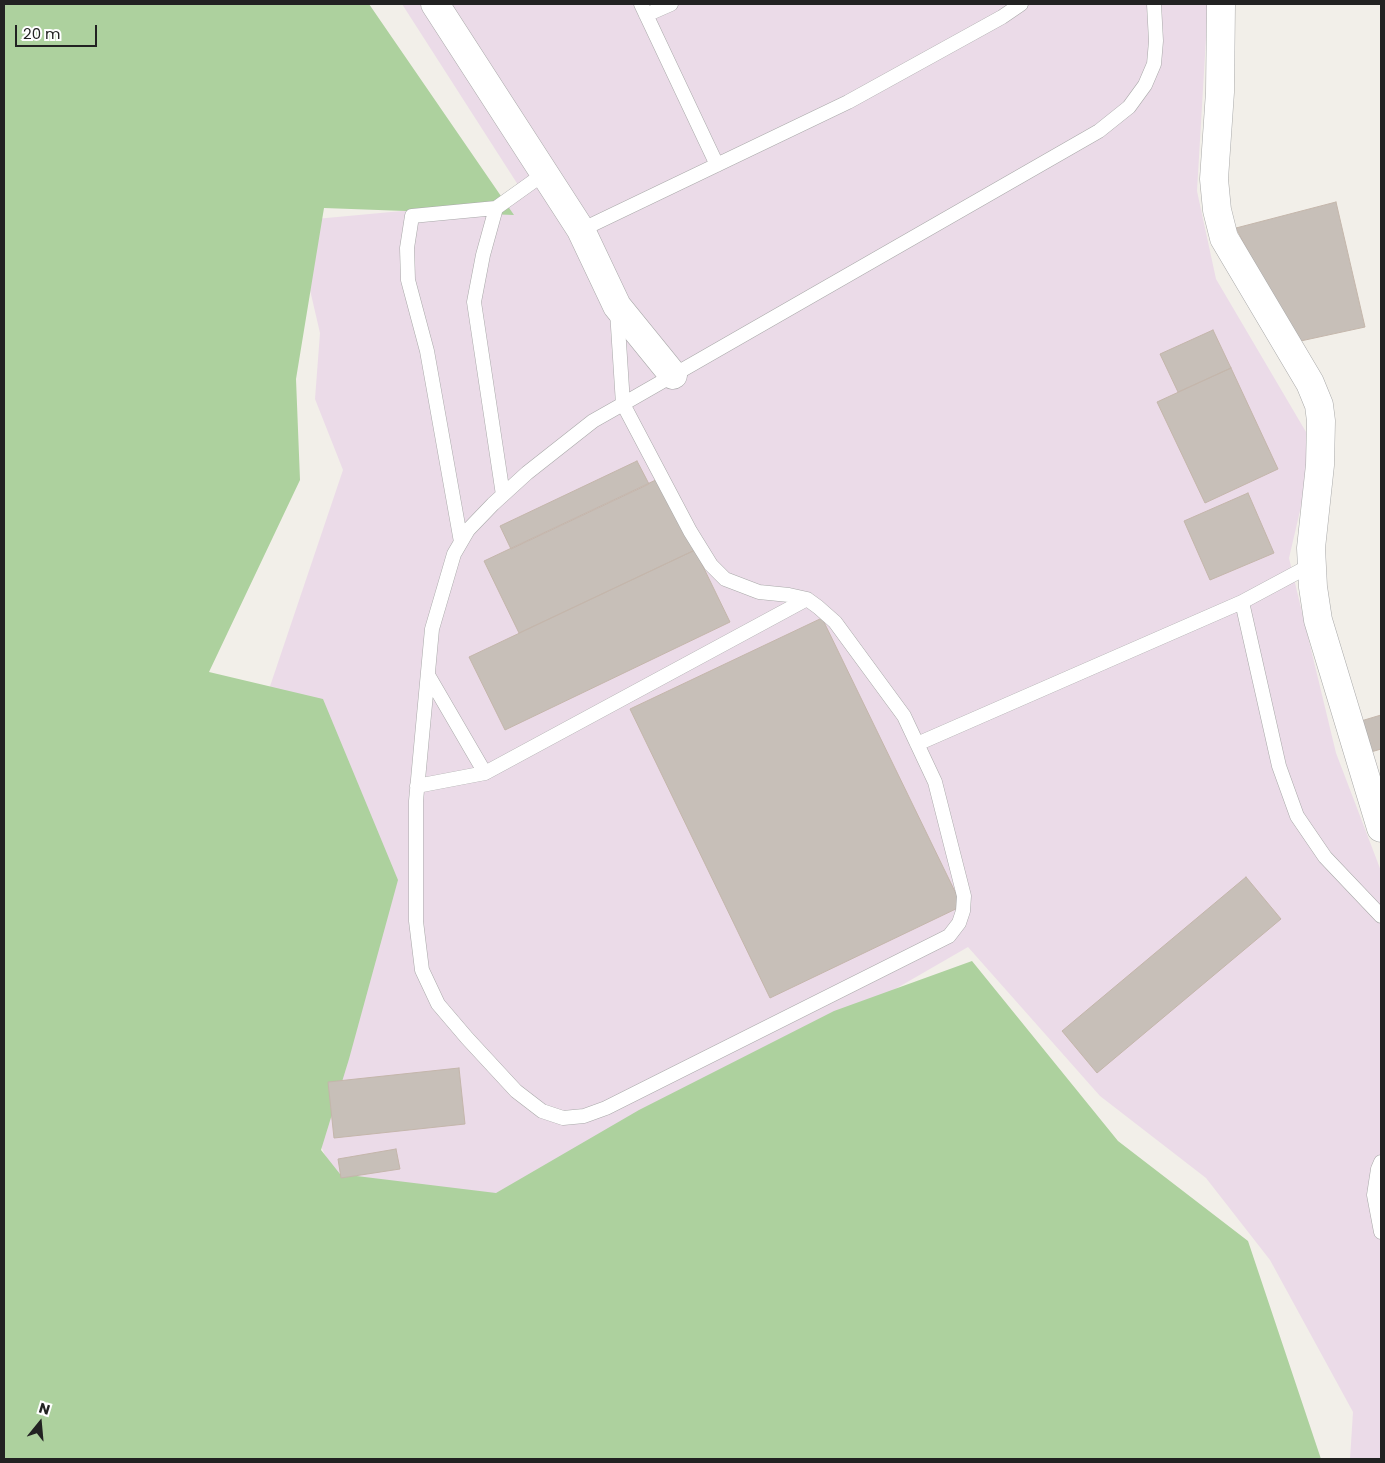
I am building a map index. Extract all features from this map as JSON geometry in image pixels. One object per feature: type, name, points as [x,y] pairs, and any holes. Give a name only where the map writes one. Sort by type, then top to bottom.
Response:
[{"type":"street","points":[[435,4],[581,230],[617,306],[673,375]]},
{"type":"street","points":[[1221,4],[1220,92],[1214,179],[1217,210],[1224,238],[1310,383],[1319,405],[1321,421],[1320,465],[1311,548],[1312,588],[1318,620],[1381,828]]},
{"type":"lane","points":[[670,4],[644,9],[717,165]]},
{"type":"lane","points":[[581,230],[848,102],[1002,17],[1021,4]]},
{"type":"lane","points":[[617,306],[623,404],[690,532],[716,570],[725,579],[759,592],[807,599],[834,622],[904,716],[935,782],[964,896],[963,911],[959,923],[949,936],[606,1108],[584,1116],[563,1118],[542,1111],[516,1091],[438,1004],[422,970],[416,921],[418,786],[432,629],[454,554],[468,530],[503,495],[569,438],[593,421],[623,404],[1099,131],[1129,107],[1144,85],[1154,64],[1156,40],[1154,4]]},
{"type":"lane","points":[[461,542],[427,351],[408,280],[407,248],[412,216],[496,208],[545,173]]},
{"type":"lane","points":[[496,208],[483,255],[474,302],[503,495]]},
{"type":"lane","points":[[917,744],[1242,602],[1311,565]]},
{"type":"lane","points":[[418,786],[485,773],[807,599]]},
{"type":"lane","points":[[1242,602],[1279,766],[1297,816],[1325,857],[1381,916]]},
{"type":"lane","points":[[428,675],[485,773]]},
{"type":"lane","points":[[1381,1162],[1374,1195],[1381,1232]]},
{"type":"shaded area","points":[[402,4],[1208,4],[1197,191],[1216,279],[1306,432],[1306,485],[1289,558],[1336,753],[1381,871],[1381,1459],[1350,1459],[1353,1412],[1270,1260],[1206,1178],[1100,1096],[968,947],[507,1213],[339,1187],[313,1128],[261,713],[343,470],[315,399],[320,333],[294,221],[488,203],[520,188]]},
{"type":"green space","points":[[4,4],[369,4],[514,215],[324,208],[296,379],[300,480],[209,672],[323,699],[398,880],[349,1059],[321,1150],[340,1174],[496,1193],[639,1110],[834,1011],[972,961],[1118,1141],[1248,1241],[1321,1459],[4,1459]]},
{"type":"building","points":[[1336,202],[1365,327],[1296,342],[1236,228]]},
{"type":"building","points":[[1213,330],[1231,368],[1178,392],[1160,354]]},
{"type":"building","points":[[1231,368],[1278,469],[1205,503],[1157,402]]},
{"type":"building","points":[[637,461],[649,484],[511,549],[500,526]]},
{"type":"building","points":[[660,478],[695,550],[519,633],[484,561]]},
{"type":"building","points":[[1248,493],[1274,553],[1210,580],[1184,521]]},
{"type":"building","points":[[695,550],[730,622],[505,730],[469,657]]},
{"type":"building","points":[[822,618],[962,906],[770,998],[630,709]]},
{"type":"building","points":[[1381,715],[1381,749],[1371,752],[1361,721]]},
{"type":"building","points":[[1246,877],[1281,919],[1097,1073],[1062,1031]]},
{"type":"building","points":[[459,1068],[465,1124],[334,1138],[328,1082]]},
{"type":"building","points":[[396,1149],[400,1169],[341,1178],[338,1159]]}]
